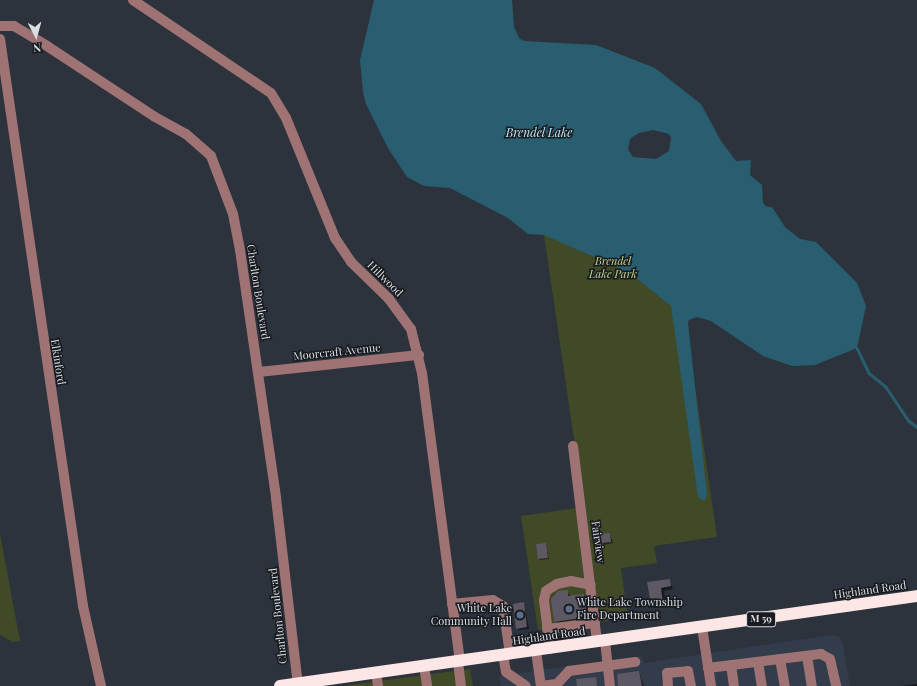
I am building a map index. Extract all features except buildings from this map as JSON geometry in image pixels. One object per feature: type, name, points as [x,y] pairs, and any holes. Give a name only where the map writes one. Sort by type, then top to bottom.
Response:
[{"type":"highway","name":"Highland Road","points":[[280,686],[917,596]]},
{"type":"street","name":"Hillwood","points":[[133,0],[254,81],[278,102],[335,238],[351,262],[402,313],[411,329],[419,356],[452,604],[461,686]]},
{"type":"street","name":"Charlton Boulevard","points":[[0,26],[14,26],[47,46],[155,117],[186,134],[211,156],[233,214],[259,372],[298,684]]},
{"type":"street","name":"Elkinford","points":[[0,39],[83,606],[101,686]]},
{"type":"street","name":"Moorcraft Avenue","points":[[259,372],[419,356]]},
{"type":"street","name":"Fairview","points":[[573,446],[595,623],[608,666],[610,686]]},
{"type":"street","points":[[550,649],[544,600],[549,588],[576,581],[591,585]]},
{"type":"street","points":[[452,604],[493,600],[503,606],[506,672],[526,686]]},
{"type":"street","points":[[547,629],[595,623]]},
{"type":"street","points":[[702,627],[711,686]]},
{"type":"street","points":[[536,650],[541,686],[558,684],[569,671],[635,662]]},
{"type":"street","points":[[708,668],[821,654],[830,659],[836,686]]},
{"type":"street","points":[[807,656],[812,686]]},
{"type":"street","points":[[780,659],[785,686]]},
{"type":"street","points":[[758,662],[762,686]]},
{"type":"street","points":[[731,665],[734,686]]},
{"type":"street","points":[[424,666],[427,686]]},
{"type":"street","points":[[668,686],[666,674],[688,671],[691,686]]},
{"type":"street","points":[[376,673],[378,686]]},
{"type":"shaded area","points":[[831,635],[839,637],[843,644],[850,686],[501,686],[499,676],[642,656],[644,663]]},
{"type":"green space","name":"Brendel Lake Park","points":[[665,183],[717,537],[654,546],[657,563],[621,568],[628,618],[538,630],[521,516],[584,507],[539,201]]},
{"type":"green space","points":[[0,534],[20,641],[13,642],[0,635]]},
{"type":"green space","points":[[470,669],[473,686],[342,686]]},
{"type":"water","name":"Brendel Lake","points":[[374,0],[512,0],[514,27],[519,38],[524,41],[596,45],[655,68],[701,104],[721,141],[736,161],[751,160],[750,175],[762,185],[763,203],[767,207],[772,207],[785,227],[800,239],[816,242],[857,283],[866,306],[857,348],[815,365],[792,366],[763,356],[711,321],[697,317],[689,320],[688,323],[707,495],[704,501],[698,497],[671,306],[635,277],[615,266],[544,235],[528,234],[508,218],[450,188],[424,186],[407,177],[388,148],[366,104],[363,92],[360,60]],"holes":[[[653,130],[669,134],[671,138],[669,151],[656,159],[633,157],[628,149],[630,139],[639,133]]]},
{"type":"waterway","points":[[857,348],[869,373],[886,387],[908,420],[917,427]]},
{"type":"place","name":"White Lake Township Fire Department","points":[[569,609]]},
{"type":"place","name":"White Lake Community Hall","points":[[520,615]]}]
